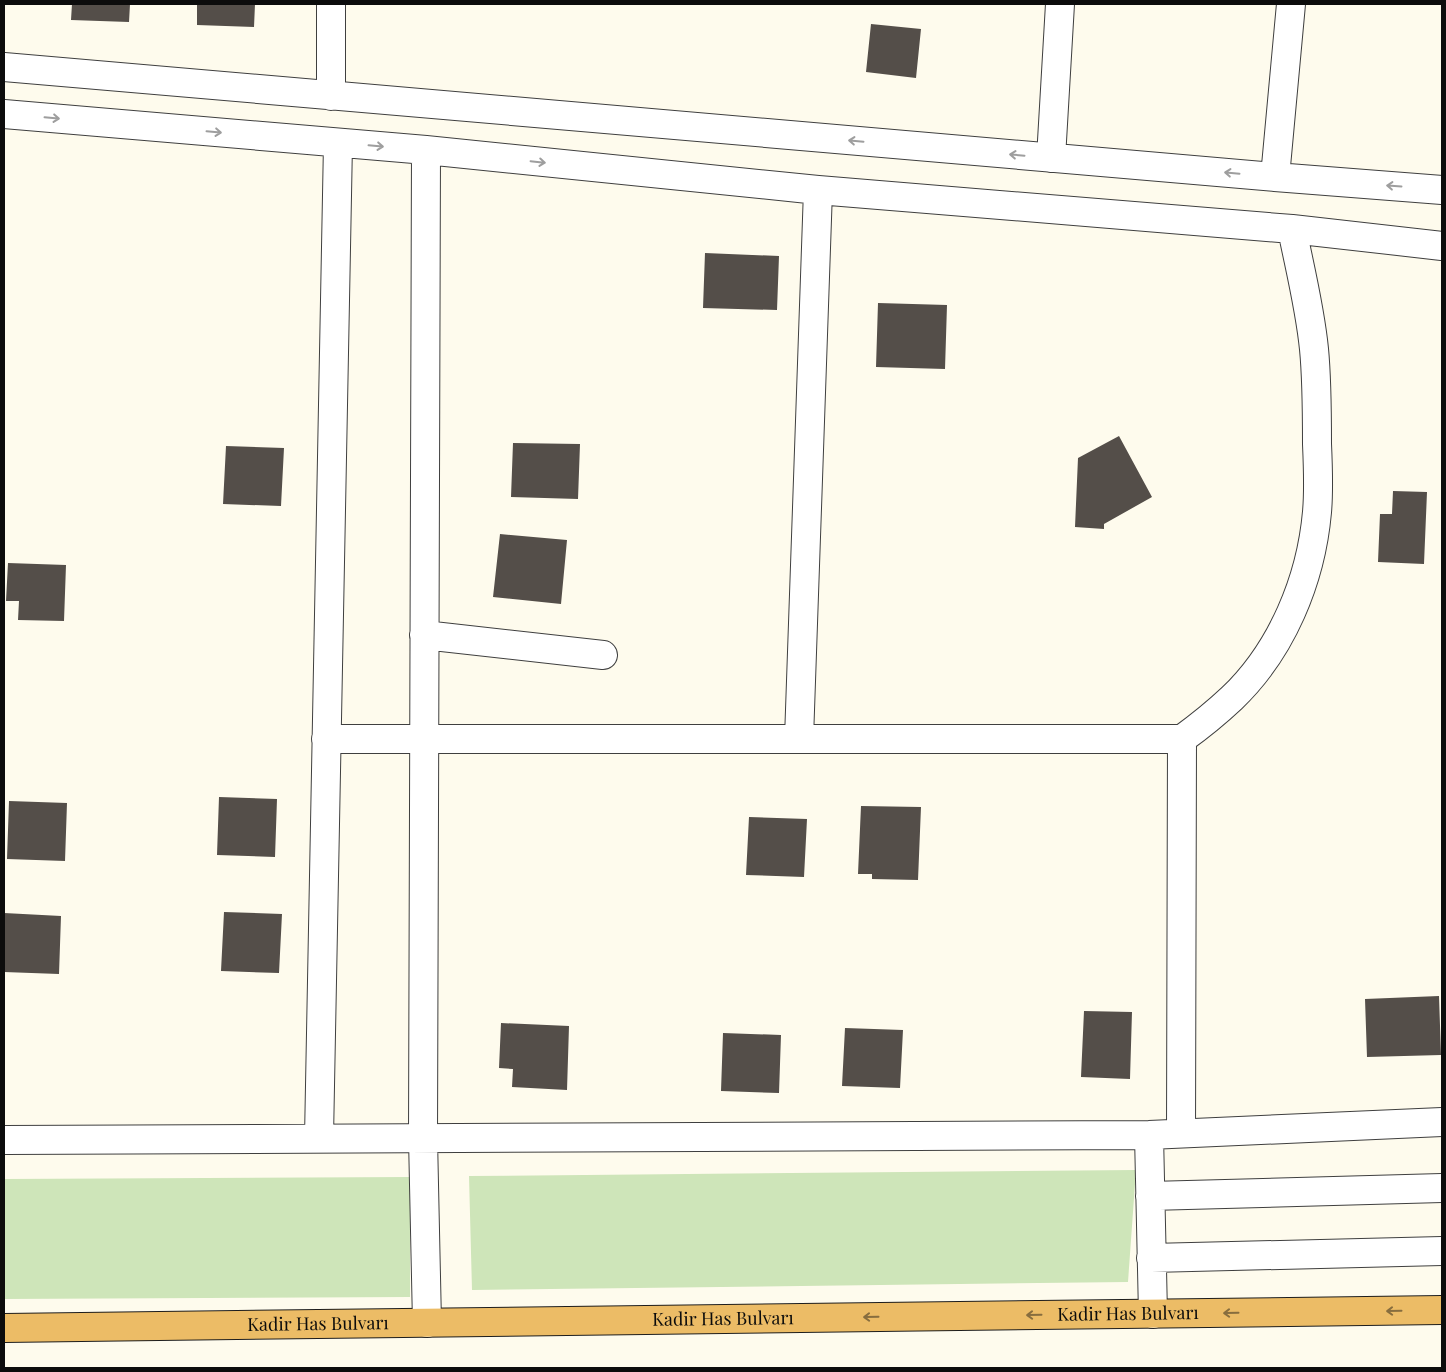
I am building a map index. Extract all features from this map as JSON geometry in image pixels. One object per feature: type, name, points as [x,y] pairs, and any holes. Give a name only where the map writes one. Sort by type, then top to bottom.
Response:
[{"type":"highway","name":"Kadir Has Bulvarı","points":[[4,1328],[1442,1310]]},
{"type":"street","points":[[331,4],[331,96]]},
{"type":"street","points":[[1051,158],[1060,4]]},
{"type":"street","points":[[1275,177],[1291,4]]},
{"type":"street","points":[[4,67],[1442,190]]},
{"type":"street","points":[[4,114],[426,150],[818,190],[1292,229],[1442,246]]},
{"type":"street","points":[[319,1138],[338,143]]},
{"type":"street","points":[[426,150],[423,1138],[427,1323]]},
{"type":"street","points":[[799,740],[818,190]]},
{"type":"street","points":[[326,739],[1182,739],[1209,719],[1233,697],[1255,672],[1274,644],[1290,615],[1303,581],[1312,546],[1317,511],[1314,347],[1308,306],[1292,229]]},
{"type":"street","points":[[424,635],[604,655]]},
{"type":"street","points":[[1181,1133],[1182,739]]},
{"type":"street","points":[[4,1140],[1149,1135],[1442,1122]]},
{"type":"street","points":[[1149,1135],[1153,1314]]},
{"type":"street","points":[[1150,1196],[1442,1188]]},
{"type":"street","points":[[1152,1258],[1442,1251]]},
{"type":"green space","points":[[1136,1170],[1128,1282],[472,1290],[469,1176]]},
{"type":"green space","points":[[410,1177],[410,1297],[4,1299],[4,1179]]},
{"type":"building","points":[[72,4],[130,4],[129,22],[71,20]]},
{"type":"building","points":[[197,4],[255,4],[254,27],[197,25]]},
{"type":"building","points":[[871,24],[921,29],[916,78],[866,72]]},
{"type":"building","points":[[705,253],[779,256],[777,310],[703,308]]},
{"type":"building","points":[[878,303],[947,305],[945,369],[876,367]]},
{"type":"building","points":[[1119,436],[1152,497],[1104,524],[1104,529],[1075,527],[1078,458]]},
{"type":"building","points":[[513,443],[580,444],[578,499],[511,497]]},
{"type":"building","points":[[226,446],[284,448],[281,506],[223,504]]},
{"type":"building","points":[[1393,491],[1427,492],[1424,564],[1378,562],[1380,514],[1392,514]]},
{"type":"building","points":[[500,534],[567,540],[561,604],[493,597]]},
{"type":"building","points":[[8,563],[66,565],[64,621],[18,620],[19,601],[6,601]]},
{"type":"building","points":[[219,797],[277,799],[275,857],[217,855]]},
{"type":"building","points":[[9,801],[67,803],[65,861],[7,859]]},
{"type":"building","points":[[861,806],[921,807],[918,880],[872,879],[872,874],[858,874]]},
{"type":"building","points":[[749,817],[807,819],[804,877],[746,875]]},
{"type":"building","points":[[224,912],[282,914],[279,973],[221,971]]},
{"type":"building","points":[[4,913],[61,916],[59,974],[4,972]]},
{"type":"building","points":[[1439,996],[1441,1055],[1367,1057],[1365,999]]},
{"type":"building","points":[[1084,1011],[1132,1012],[1130,1079],[1081,1077]]},
{"type":"building","points":[[501,1023],[569,1026],[567,1090],[512,1087],[513,1069],[499,1068]]},
{"type":"building","points":[[845,1028],[903,1030],[900,1088],[842,1086]]},
{"type":"building","points":[[723,1033],[781,1035],[779,1093],[721,1091]]}]
